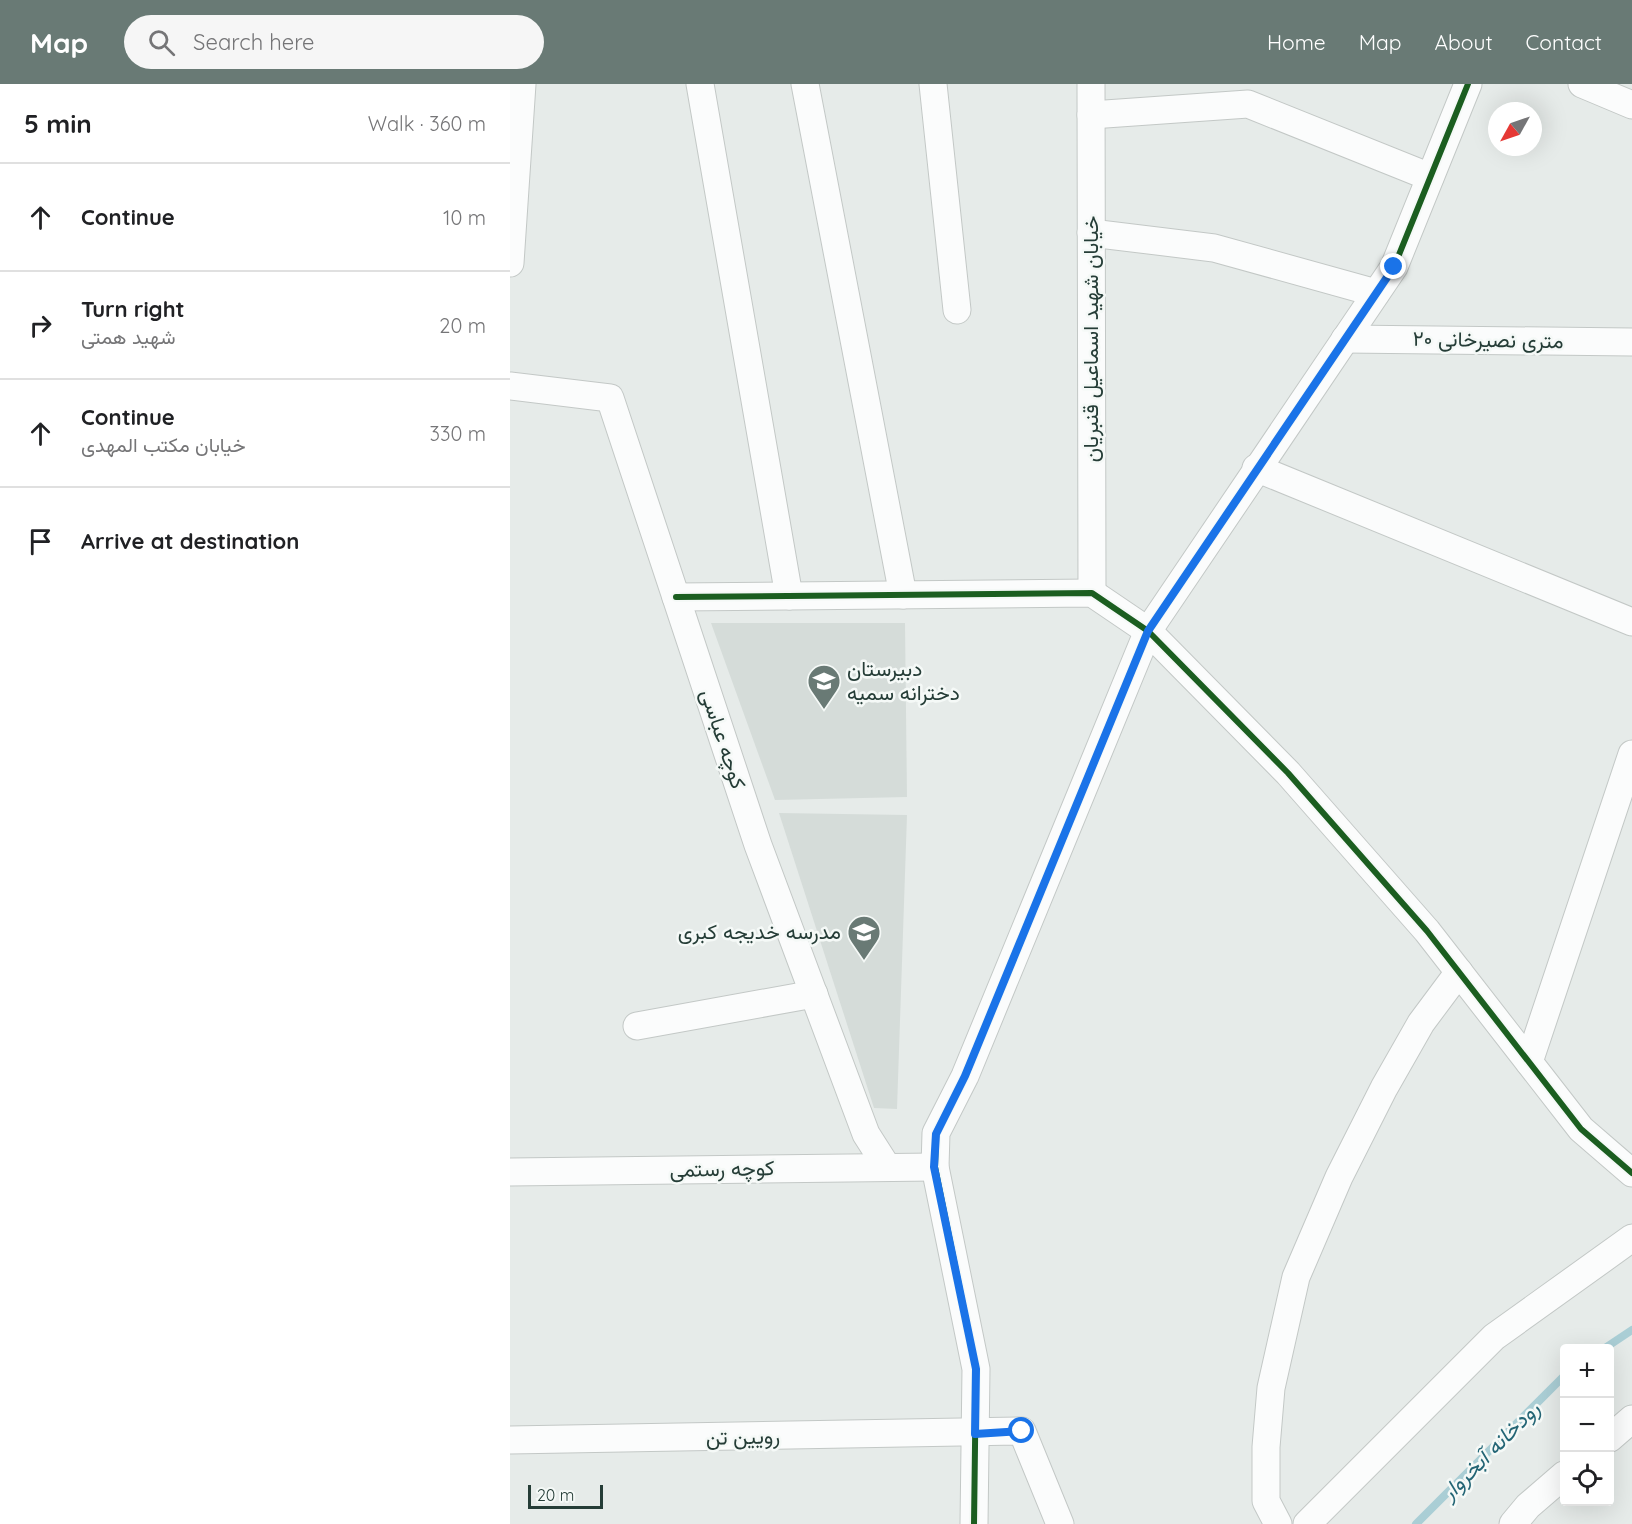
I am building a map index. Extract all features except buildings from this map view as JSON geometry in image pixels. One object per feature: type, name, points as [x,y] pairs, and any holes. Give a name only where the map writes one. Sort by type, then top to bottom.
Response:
[{"type":"street","points":[[510,263],[522,84]]},
{"type":"street","points":[[700,84],[789,596]]},
{"type":"street","points":[[806,84],[903,595]]},
{"type":"street","points":[[933,84],[957,310]]},
{"type":"street","name":"خیابان شهید اسماعیل قنبریان","points":[[1091,84],[1092,593]]},
{"type":"street","points":[[974,1524],[976,1369],[934,1167],[936,1134],[965,1076],[1148,631],[1394,267],[1468,84]]},
{"type":"street","points":[[1582,84],[1632,105]]},
{"type":"street","points":[[1091,115],[1248,105],[1430,177]]},
{"type":"street","points":[[1091,233],[1214,248],[1376,293]]},
{"type":"street","name":"۲۰ متری نصیرخانی","points":[[1345,339],[1632,342]]},
{"type":"street","name":"کوچه عباسی","points":[[510,386],[610,398],[758,845],[866,1134],[886,1167]]},
{"type":"street","points":[[1256,468],[1632,622]]},
{"type":"street","points":[[676,597],[1092,593],[1148,631],[1288,773],[1427,931],[1581,1129],[1632,1173]]},
{"type":"street","points":[[1529,1062],[1632,754]]},
{"type":"street","points":[[1278,1524],[1266,1501],[1266,1447],[1271,1388],[1296,1277],[1321,1216],[1384,1088],[1421,1023],[1459,972]]},
{"type":"street","points":[[637,1026],[814,994]]},
{"type":"street","name":"کوچه رستمی","points":[[510,1172],[934,1167]]},
{"type":"street","points":[[1307,1524],[1494,1337],[1632,1238]]},
{"type":"street","points":[[1614,1434],[1632,1419]]},
{"type":"street","name":"رویین تن","points":[[510,1440],[975,1434],[1022,1431],[1060,1524]]},
{"type":"street","points":[[1513,1524],[1528,1506],[1560,1478]]},
{"type":"shaded area","name":"دبیرستان دخترانه سمیه","points":[[711,623],[905,623],[907,797],[775,800]]},
{"type":"shaded area","name":"مدرسه خدیجه کبری","points":[[779,813],[907,815],[897,1109],[874,1108]]},
{"type":"waterway","name":"رودخانه آبخروار","points":[[1611,1344],[1632,1330]]},
{"type":"waterway","name":"رودخانه آبخروار","points":[[1416,1524],[1560,1380]]},
{"type":"cycle path","points":[[974,1524],[976,1369],[935,1167],[936,1133],[965,1076],[1148,631],[1394,267],[1468,84]]},
{"type":"cycle path","points":[[676,597],[1092,593],[1148,631],[1288,773],[1427,931],[1581,1129],[1632,1173]]},
{"type":"place","name":"دبیرستان دخترانه سمیه","points":[[824,710]]},
{"type":"place","name":"مدرسه خدیجه کبری","points":[[864,961]]},
{"type":"route","points":[[1022,1431],[975,1434],[976,1369],[934,1167],[936,1134],[965,1076],[1148,631],[1394,267]]}]
